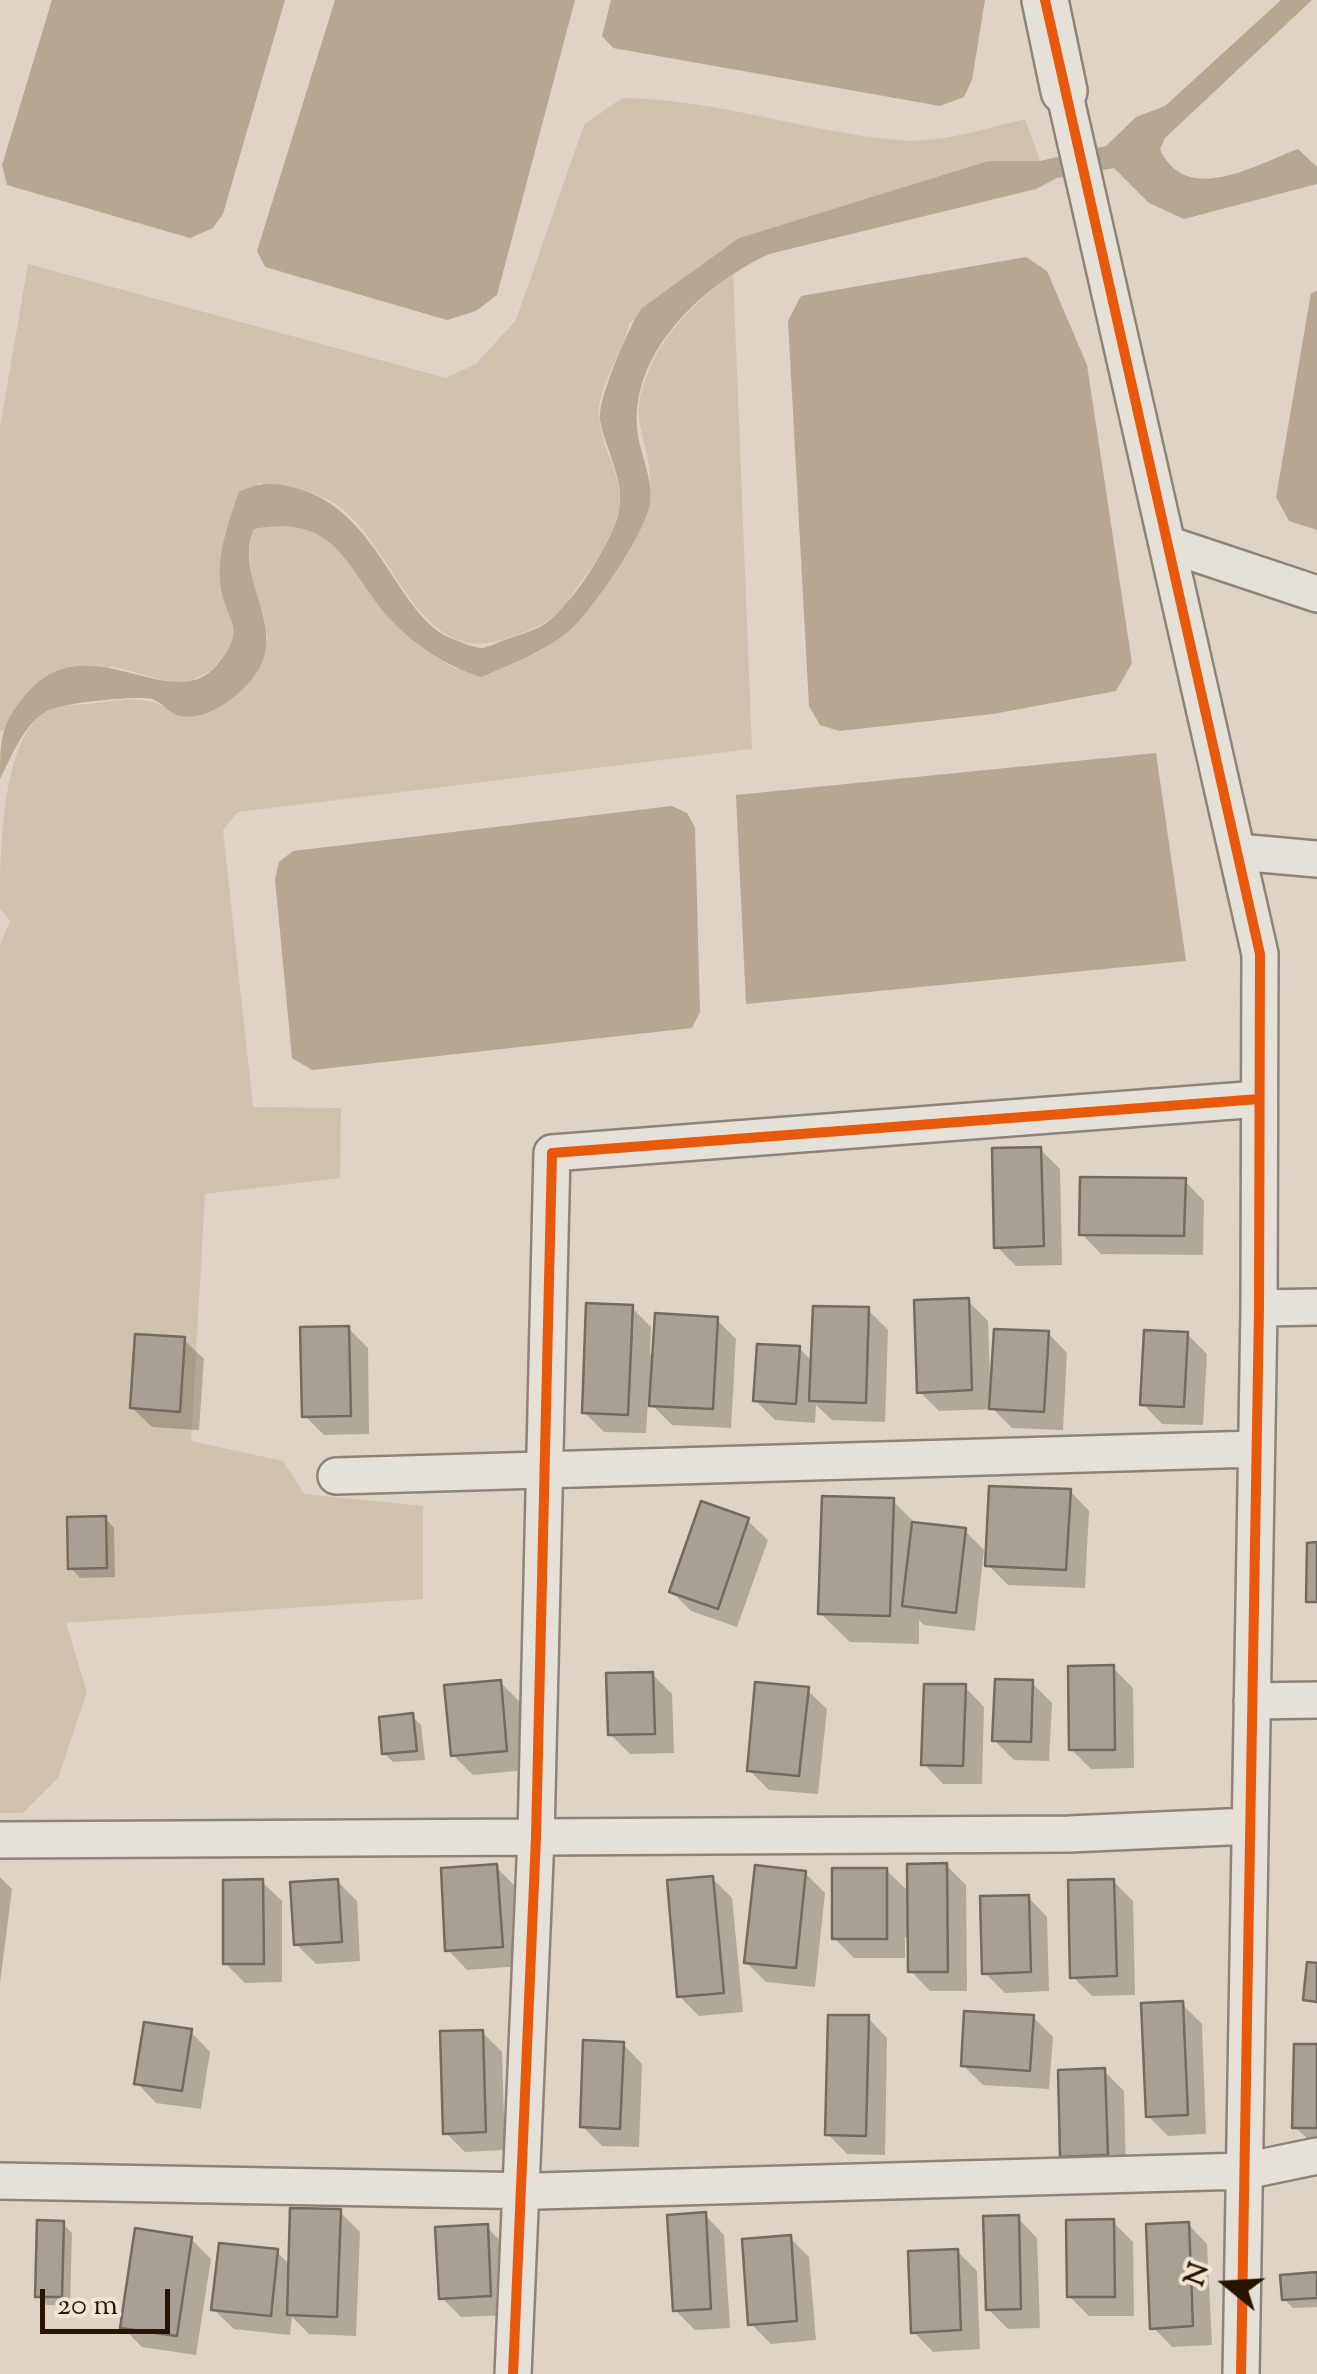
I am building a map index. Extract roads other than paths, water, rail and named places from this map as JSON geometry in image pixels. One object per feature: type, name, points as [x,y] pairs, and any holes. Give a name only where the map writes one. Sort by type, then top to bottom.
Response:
[{"type":"street","points":[[1045,0],[1260,954],[1259,1308],[1241,2374]]},
{"type":"street","points":[[1170,545],[1317,594]]},
{"type":"street","points":[[1238,852],[1317,858]]},
{"type":"street","points":[[512,2374],[536,1837],[552,1154],[1259,1099]]},
{"type":"street","points":[[1259,1308],[1317,1307]]},
{"type":"street","points":[[336,1476],[1256,1449]]},
{"type":"street","points":[[1252,1701],[1317,1700]]},
{"type":"street","points":[[0,1840],[1069,1834],[1250,1826]]},
{"type":"street","points":[[0,2181],[519,2191],[1245,2171],[1317,2156]]}]
